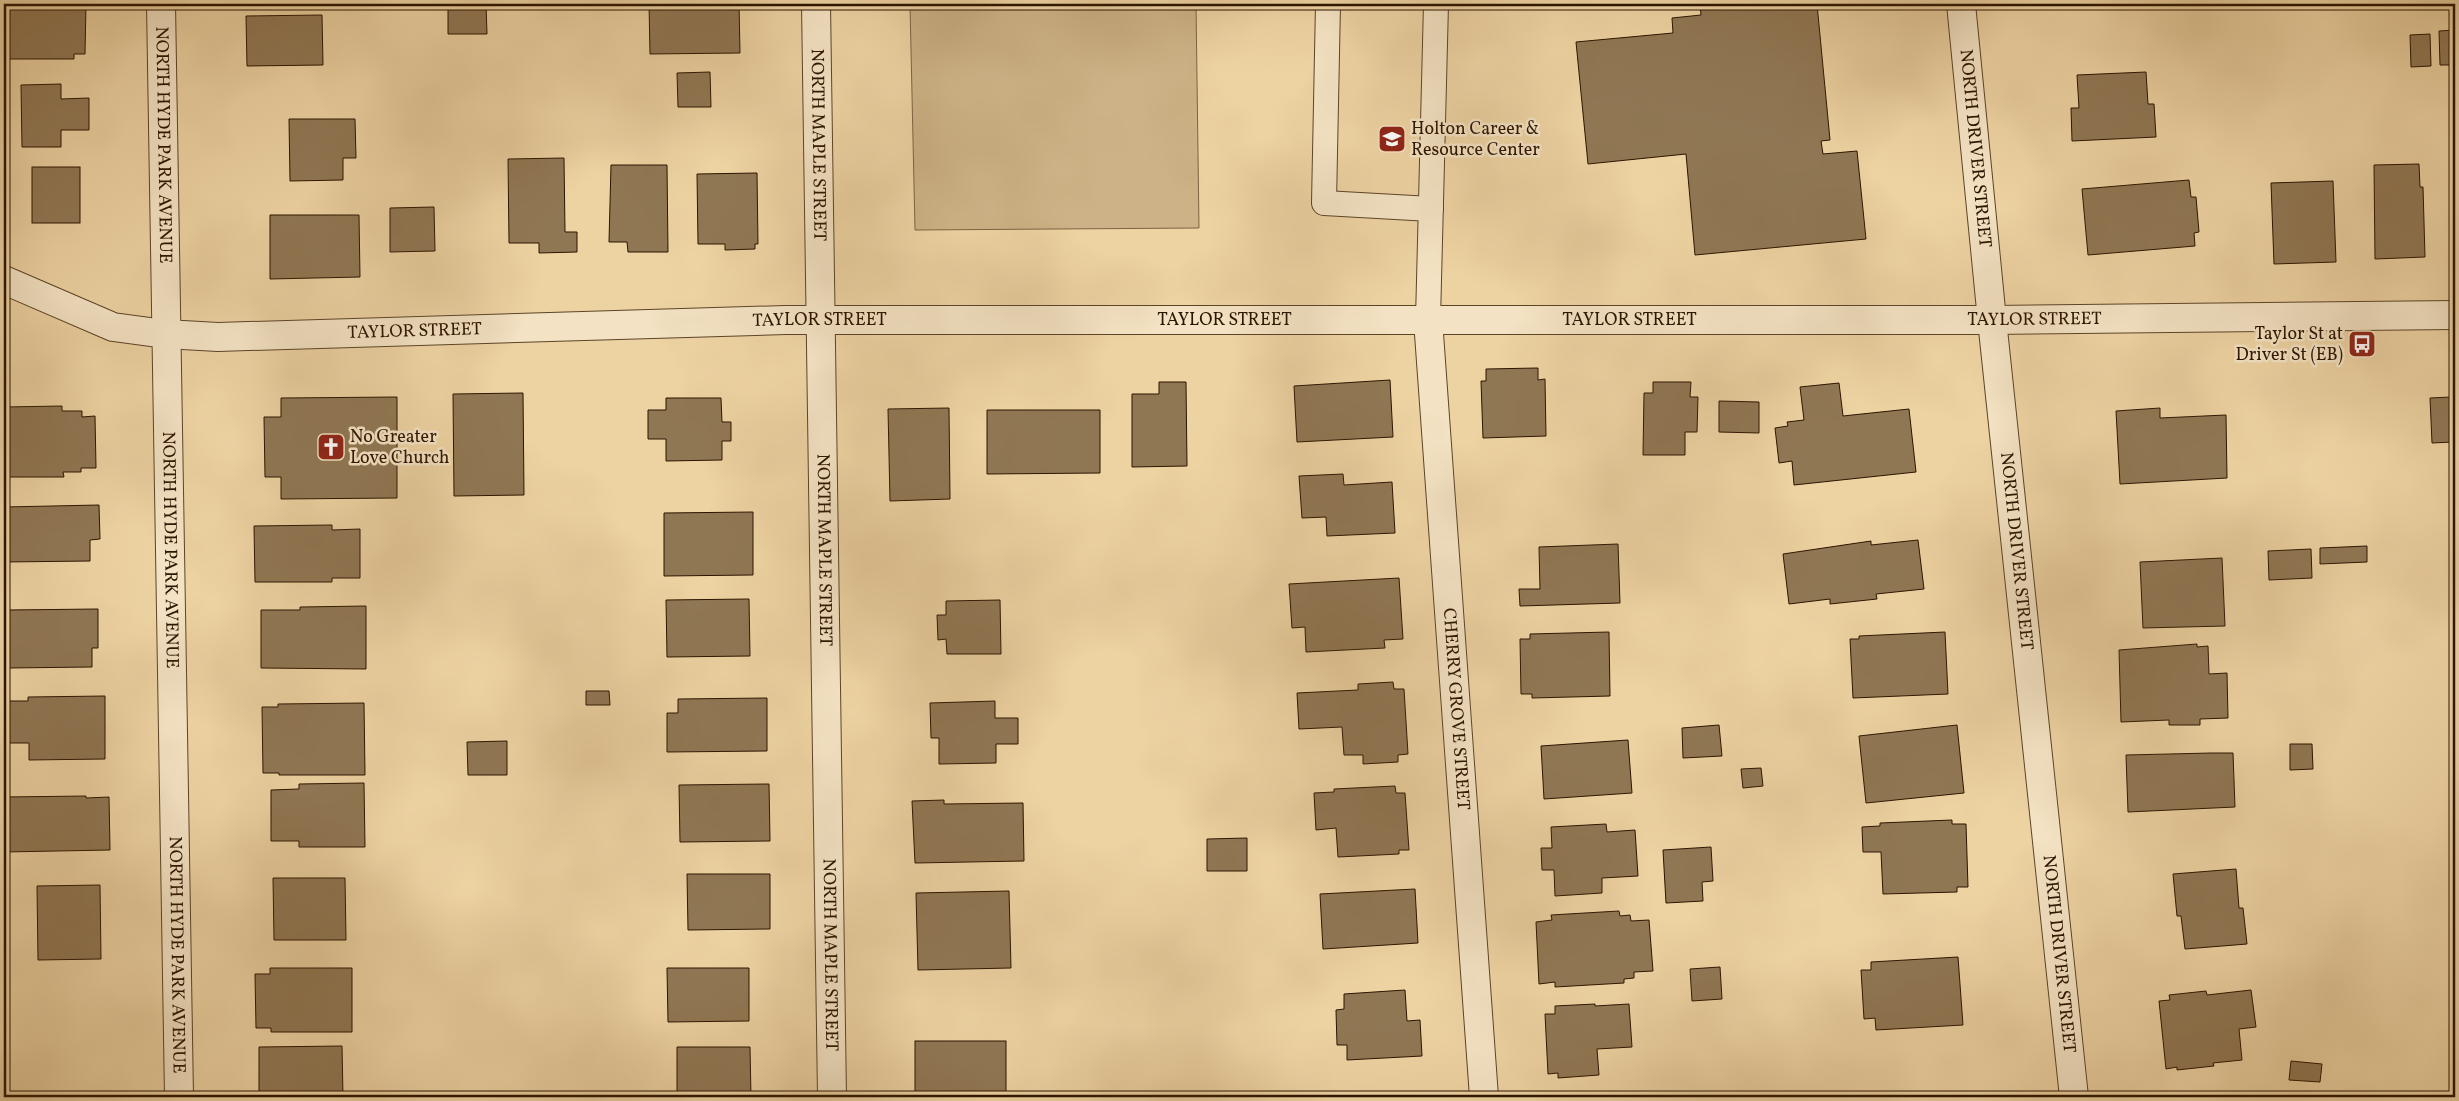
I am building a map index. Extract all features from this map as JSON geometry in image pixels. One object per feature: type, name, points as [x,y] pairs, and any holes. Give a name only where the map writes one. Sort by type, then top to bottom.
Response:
[{"type":"street","name":"NORTH HYDE PARK AVENUE","points":[[161,4],[179,1097]]},
{"type":"street","name":"NORTH MAPLE STREET","points":[[816,4],[832,1097]]},
{"type":"street","name":"NORTH DRIVER STREET","points":[[1961,4],[1992,320],[2074,1097]]},
{"type":"street","name":"TAYLOR STREET","points":[[4,280],[112,327],[165,334],[218,337],[821,320],[1992,320],[2455,315]]},
{"type":"street","name":"CHERRY GROVE STREET","points":[[1428,320],[1484,1097]]},
{"type":"lane","points":[[1328,4],[1324,203],[1431,210]]},
{"type":"lane","points":[[1428,320],[1436,4]]},
{"type":"shaded area","points":[[910,4],[1196,4],[1199,228],[915,230]]},
{"type":"building","points":[[4,4],[86,4],[85,54],[74,54],[74,59],[4,59]]},
{"type":"building","points":[[448,4],[486,4],[487,34],[448,34]]},
{"type":"building","points":[[649,4],[739,4],[740,53],[650,54]]},
{"type":"building","points":[[1700,4],[1817,4],[1830,140],[1821,141],[1823,154],[1857,151],[1866,239],[1695,255],[1686,154],[1588,164],[1576,42],[1673,33],[1672,18],[1701,15]]},
{"type":"building","points":[[322,15],[323,65],[247,66],[246,16]]},
{"type":"building","points":[[2455,30],[2455,65],[2440,65],[2439,31]]},
{"type":"building","points":[[2430,34],[2431,66],[2411,67],[2410,35]]},
{"type":"building","points":[[710,72],[711,107],[678,107],[677,73]]},
{"type":"building","points":[[2146,72],[2148,104],[2154,104],[2156,137],[2072,141],[2071,108],[2079,108],[2077,75]]},
{"type":"building","points":[[61,84],[61,99],[89,98],[89,130],[61,130],[61,147],[22,147],[21,85]]},
{"type":"building","points":[[289,119],[355,119],[356,158],[343,158],[343,180],[290,181]]},
{"type":"building","points":[[564,158],[565,232],[577,232],[577,252],[539,253],[539,243],[509,243],[508,159]]},
{"type":"building","points":[[2419,164],[2420,187],[2423,187],[2425,257],[2375,259],[2374,165]]},
{"type":"building","points":[[611,165],[667,165],[668,252],[628,252],[627,242],[609,242]]},
{"type":"building","points":[[32,167],[80,167],[80,223],[32,223]]},
{"type":"building","points":[[757,173],[758,244],[755,244],[755,249],[725,250],[725,244],[698,244],[697,174]]},
{"type":"building","points":[[2189,180],[2191,197],[2196,197],[2199,232],[2194,233],[2195,246],[2088,255],[2082,189]]},
{"type":"building","points":[[2333,181],[2336,262],[2274,264],[2271,183]]},
{"type":"building","points":[[434,207],[435,251],[390,252],[390,208]]},
{"type":"building","points":[[270,215],[359,215],[360,277],[270,279]]},
{"type":"building","points":[[1538,368],[1538,380],[1545,379],[1546,436],[1483,438],[1481,381],[1486,381],[1486,369]]},
{"type":"building","points":[[1390,380],[1393,437],[1297,442],[1294,386]]},
{"type":"building","points":[[1159,382],[1186,382],[1187,466],[1132,467],[1132,394],[1159,394]]},
{"type":"building","points":[[1653,382],[1691,382],[1690,397],[1698,397],[1697,432],[1685,432],[1685,455],[1643,455],[1644,393],[1653,393]]},
{"type":"building","points":[[1839,383],[1843,416],[1909,409],[1916,472],[1794,485],[1792,461],[1779,463],[1775,428],[1788,426],[1787,422],[1804,420],[1800,387]]},
{"type":"building","points":[[523,393],[524,495],[454,496],[453,394]]},
{"type":"building","points":[[2451,393],[2455,393],[2455,484],[2453,442],[2432,443],[2430,398],[2451,397]]},
{"type":"building","name":"No Greater Love Church","points":[[397,397],[397,498],[281,499],[281,477],[265,477],[264,417],[281,417],[281,398]]},
{"type":"building","points":[[666,398],[721,398],[722,422],[731,422],[731,441],[722,441],[722,460],[666,461],[666,439],[648,439],[648,410],[666,410]]},
{"type":"building","points":[[1719,401],[1759,402],[1759,433],[1719,432]]},
{"type":"building","points":[[62,406],[62,411],[82,411],[82,417],[95,416],[96,468],[81,468],[81,472],[63,472],[64,477],[4,477],[4,407]]},
{"type":"building","points":[[949,408],[950,499],[890,501],[888,409]]},
{"type":"building","points":[[2160,408],[2160,418],[2226,415],[2227,478],[2120,484],[2116,411]]},
{"type":"building","points":[[987,410],[1100,410],[1100,473],[987,474]]},
{"type":"building","points":[[1343,474],[1344,485],[1392,482],[1395,533],[1327,536],[1326,517],[1302,518],[1299,476]]},
{"type":"building","points":[[99,505],[100,539],[90,540],[90,561],[4,562],[4,507]]},
{"type":"building","points":[[753,512],[753,575],[664,576],[664,513]]},
{"type":"building","points":[[332,525],[332,530],[360,529],[360,578],[332,578],[332,582],[255,582],[254,526]]},
{"type":"building","points":[[1918,540],[1924,589],[1876,594],[1877,599],[1830,604],[1830,599],[1789,604],[1783,554],[1871,541],[1871,545]]},
{"type":"building","points":[[1618,544],[1620,603],[1520,606],[1519,589],[1540,589],[1539,547]]},
{"type":"building","points":[[2367,546],[2367,562],[2320,564],[2320,548]]},
{"type":"building","points":[[2311,549],[2312,578],[2269,580],[2268,551]]},
{"type":"building","points":[[2222,558],[2225,626],[2143,628],[2140,562]]},
{"type":"building","points":[[1399,578],[1403,639],[1384,640],[1385,648],[1306,652],[1305,627],[1292,628],[1289,584]]},
{"type":"building","points":[[749,599],[750,656],[667,657],[666,600]]},
{"type":"building","points":[[1000,600],[1001,654],[947,654],[946,639],[938,640],[937,615],[946,615],[946,601]]},
{"type":"building","points":[[366,606],[366,669],[261,668],[261,610],[300,610],[300,607]]},
{"type":"building","points":[[98,609],[98,648],[92,648],[92,667],[7,668],[7,610]]},
{"type":"building","points":[[1609,632],[1610,696],[1532,698],[1532,694],[1521,694],[1520,639],[1530,639],[1530,634]]},
{"type":"building","points":[[1945,632],[1948,694],[1853,698],[1850,639],[1859,639],[1859,636]]},
{"type":"building","points":[[2197,644],[2197,647],[2208,646],[2209,674],[2227,673],[2228,718],[2200,719],[2200,725],[2169,725],[2169,720],[2121,722],[2119,650]]},
{"type":"building","points":[[1393,682],[1394,689],[1404,689],[1408,754],[1398,755],[1398,762],[1363,764],[1363,755],[1344,755],[1342,727],[1299,729],[1297,693],[1358,690],[1358,684]]},
{"type":"building","points":[[586,691],[609,691],[610,705],[586,705]]},
{"type":"building","points":[[105,696],[105,759],[29,760],[29,743],[7,743],[7,701],[28,701],[28,697]]},
{"type":"building","points":[[767,698],[767,751],[667,752],[667,713],[678,713],[678,699]]},
{"type":"building","points":[[995,701],[995,718],[1018,718],[1018,744],[996,744],[996,763],[939,764],[939,738],[931,738],[930,703]]},
{"type":"building","points":[[364,703],[365,775],[279,775],[279,773],[263,773],[262,707],[278,707],[278,704]]},
{"type":"building","points":[[1719,725],[1722,756],[1683,758],[1682,728]]},
{"type":"building","points":[[1957,725],[1964,793],[1866,803],[1859,736]]},
{"type":"building","points":[[1628,740],[1632,793],[1544,799],[1541,746]]},
{"type":"building","points":[[507,741],[507,775],[468,775],[467,742]]},
{"type":"building","points":[[2290,744],[2312,744],[2313,769],[2290,770]]},
{"type":"building","points":[[2233,753],[2235,807],[2128,812],[2126,755]]},
{"type":"building","points":[[1761,768],[1763,786],[1743,788],[1741,769]]},
{"type":"building","points":[[364,783],[365,847],[299,847],[299,841],[271,841],[271,790],[299,789],[299,784]]},
{"type":"building","points":[[769,784],[770,841],[680,842],[679,785]]},
{"type":"building","points":[[1395,786],[1396,793],[1405,793],[1409,850],[1399,850],[1399,854],[1338,857],[1336,828],[1316,830],[1314,793],[1334,792],[1334,789]]},
{"type":"building","points":[[86,796],[86,798],[109,797],[110,850],[4,852],[4,797]]},
{"type":"building","points":[[944,800],[944,804],[1023,803],[1024,861],[915,863],[912,801]]},
{"type":"building","points":[[1952,820],[1952,824],[1966,824],[1968,887],[1957,887],[1957,892],[1883,894],[1881,852],[1863,852],[1862,827],[1880,826],[1880,823]]},
{"type":"building","points":[[1606,824],[1607,832],[1635,830],[1638,876],[1602,878],[1602,893],[1555,896],[1554,870],[1542,870],[1541,848],[1552,848],[1551,827]]},
{"type":"building","points":[[1247,838],[1247,871],[1207,871],[1207,839]]},
{"type":"building","points":[[1711,847],[1713,881],[1702,882],[1703,901],[1666,903],[1663,850]]},
{"type":"building","points":[[2236,869],[2239,908],[2243,908],[2247,944],[2185,949],[2181,916],[2177,916],[2173,874]]},
{"type":"building","points":[[687,874],[770,874],[770,929],[688,930]]},
{"type":"building","points":[[273,878],[345,878],[346,940],[274,940]]},
{"type":"building","points":[[100,885],[101,959],[38,960],[37,886]]},
{"type":"building","points":[[1415,889],[1418,943],[1323,949],[1320,894]]},
{"type":"building","points":[[1009,891],[1011,968],[918,970],[916,893]]},
{"type":"building","points":[[1619,911],[1620,916],[1630,915],[1631,921],[1649,920],[1653,971],[1634,972],[1634,978],[1624,979],[1624,983],[1555,987],[1555,982],[1539,984],[1536,922],[1552,920],[1551,915]]},
{"type":"building","points":[[1958,957],[1963,1025],[1876,1030],[1875,1018],[1864,1019],[1861,970],[1871,970],[1871,962]]},
{"type":"building","points":[[1720,967],[1722,999],[1692,1001],[1690,969]]},
{"type":"building","points":[[270,968],[352,968],[352,1032],[271,1032],[271,1028],[256,1028],[255,974],[270,974]]},
{"type":"building","points":[[667,968],[749,968],[749,1021],[668,1022]]},
{"type":"building","points":[[1405,990],[1407,1021],[1420,1020],[1422,1056],[1347,1060],[1347,1045],[1337,1045],[1336,1010],[1344,1009],[1344,994]]},
{"type":"building","points":[[2251,990],[2256,1027],[2239,1029],[2242,1060],[2213,1063],[2214,1066],[2177,1070],[2177,1067],[2166,1069],[2159,1001],[2170,1000],[2169,995],[2206,991],[2207,995]]},
{"type":"building","points":[[1595,1004],[1595,1006],[1629,1004],[1632,1047],[1597,1049],[1599,1075],[1558,1078],[1558,1073],[1548,1074],[1545,1014],[1555,1014],[1555,1006]]},
{"type":"building","points":[[915,1041],[1006,1041],[1006,1094],[915,1094]]},
{"type":"building","points":[[342,1046],[343,1097],[259,1097],[259,1047]]},
{"type":"building","points":[[677,1047],[750,1047],[751,1097],[677,1097]]},
{"type":"building","points":[[2291,1061],[2322,1064],[2320,1082],[2289,1080]]},
{"type":"place","name":"Holton Career & Resource Center","points":[[1392,139]]},
{"type":"place","name":"Taylor St at Driver St (EB)","points":[[2362,344]]},
{"type":"place","name":"No Greater Love Church","points":[[331,447]]}]
